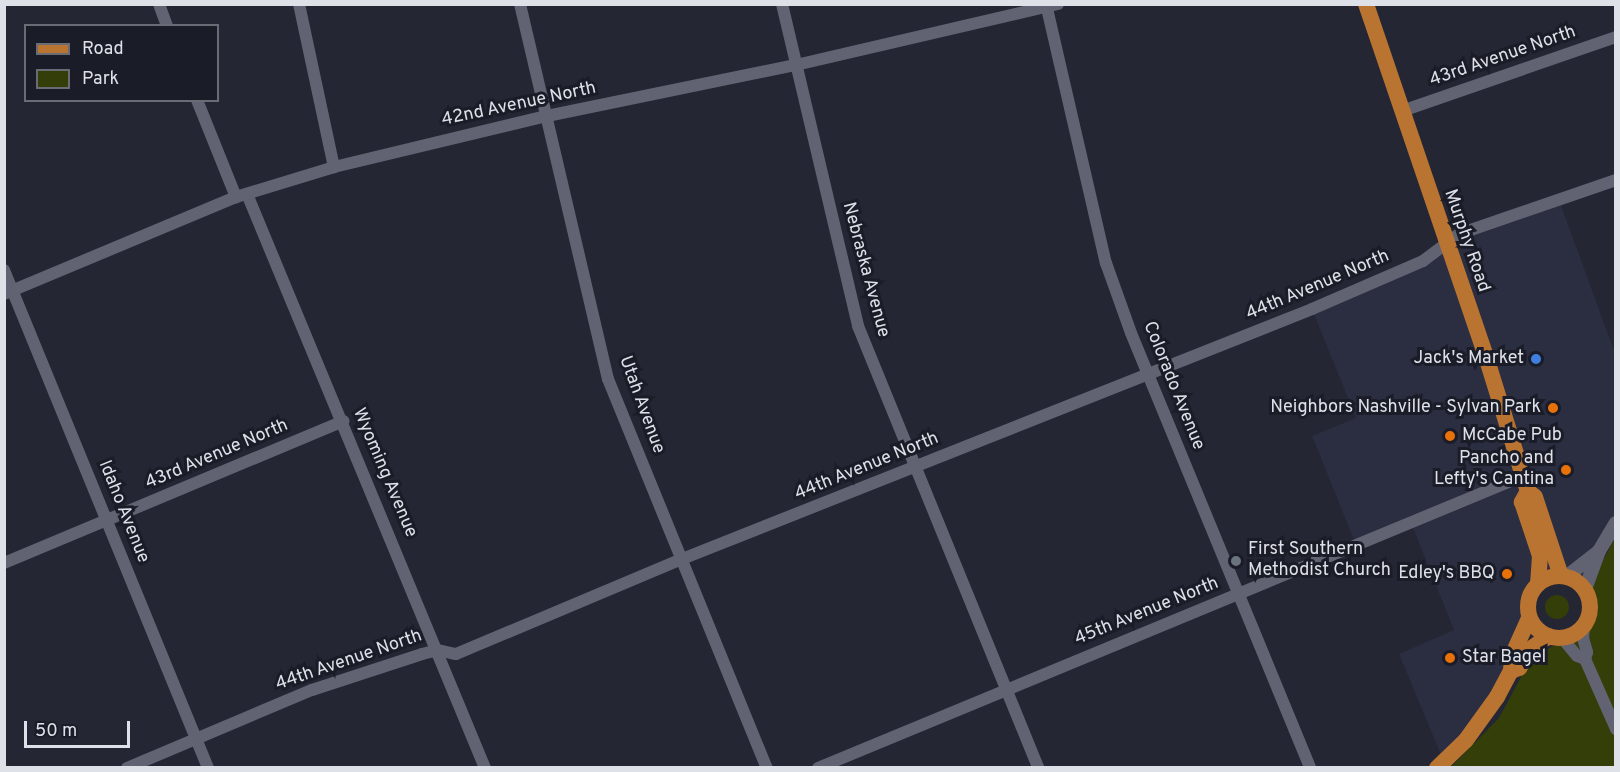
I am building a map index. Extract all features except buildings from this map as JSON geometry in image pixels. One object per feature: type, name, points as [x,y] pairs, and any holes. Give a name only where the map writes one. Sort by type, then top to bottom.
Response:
[{"type":"main road","name":"Murphy Road","points":[[1366,4],[1488,363],[1525,483],[1535,497],[1563,576]]},
{"type":"main road","name":"Murphy Road","points":[[1525,483],[1522,502],[1540,556],[1538,584]]},
{"type":"main road","points":[[1437,768],[1474,730],[1511,671],[1512,656],[1529,618],[1528,602],[1538,584],[1551,577],[1563,576],[1578,582],[1585,589],[1590,609],[1584,625],[1575,634],[1555,637],[1533,647],[1519,668],[1511,671]]},
{"type":"main road","points":[[1529,618],[1537,628],[1555,637]]},
{"type":"street","points":[[159,4],[166,24]]},
{"type":"street","points":[[299,4],[334,167]]},
{"type":"street","name":"Utah Avenue","points":[[520,4],[609,379],[767,768]]},
{"type":"street","name":"Nebraska Avenue","points":[[782,4],[858,326],[1038,768]]},
{"type":"street","name":"42nd Avenue North","points":[[9,292],[242,195],[334,167],[547,116],[796,64],[1050,5]]},
{"type":"street","name":"Colorado Avenue","points":[[1050,5],[1106,263],[1148,372],[1310,768]]},
{"type":"street","name":"43rd Avenue North","points":[[1402,111],[1616,37]]},
{"type":"street","name":"Wyoming Avenue","points":[[198,102],[343,422],[485,768]]},
{"type":"street","name":"44th Avenue North","points":[[127,768],[312,690],[438,650],[456,654],[682,559],[1324,304],[1423,261],[1459,234],[1616,180]]},
{"type":"street","name":"Idaho Avenue","points":[[4,270],[9,292],[107,520],[208,768]]},
{"type":"street","name":"43rd Avenue North","points":[[4,563],[343,422]]},
{"type":"street","name":"45th Avenue North","points":[[818,768],[1005,688],[1525,483]]},
{"type":"street","points":[[1585,589],[1599,551],[1616,523]]},
{"type":"street","points":[[1563,576],[1599,551]]},
{"type":"street","points":[[1584,625],[1583,638],[1587,652],[1585,659],[1616,729]]},
{"type":"street","points":[[1555,637],[1577,657],[1585,659]]},
{"type":"shaded area","points":[[1559,200],[1615,353],[1615,523],[1599,551],[1561,576],[1543,580],[1536,586],[1528,602],[1529,618],[1511,671],[1444,762],[1399,654],[1454,630],[1411,523],[1356,545],[1312,436],[1356,418],[1312,309],[1423,261],[1459,234]]},
{"type":"green space","points":[[1615,538],[1615,767],[1450,768],[1499,718],[1531,658],[1575,634],[1597,572]]},
{"type":"green space","points":[[1557,595],[1566,598],[1569,607],[1566,616],[1557,619],[1548,616],[1545,607],[1548,598]]},
{"type":"place","name":"Jack's Market","points":[[1536,359]]},
{"type":"place","name":"Neighbors Nashville - Sylvan Park","points":[[1553,408]]},
{"type":"place","name":"McCabe Pub","points":[[1450,436]]},
{"type":"place","name":"Pancho and Lefty's Cantina","points":[[1566,470]]},
{"type":"place","name":"First Southern Methodist Church","points":[[1236,561]]},
{"type":"place","name":"Edley's BBQ","points":[[1507,574]]},
{"type":"place","name":"Star Bagel","points":[[1450,658]]}]
